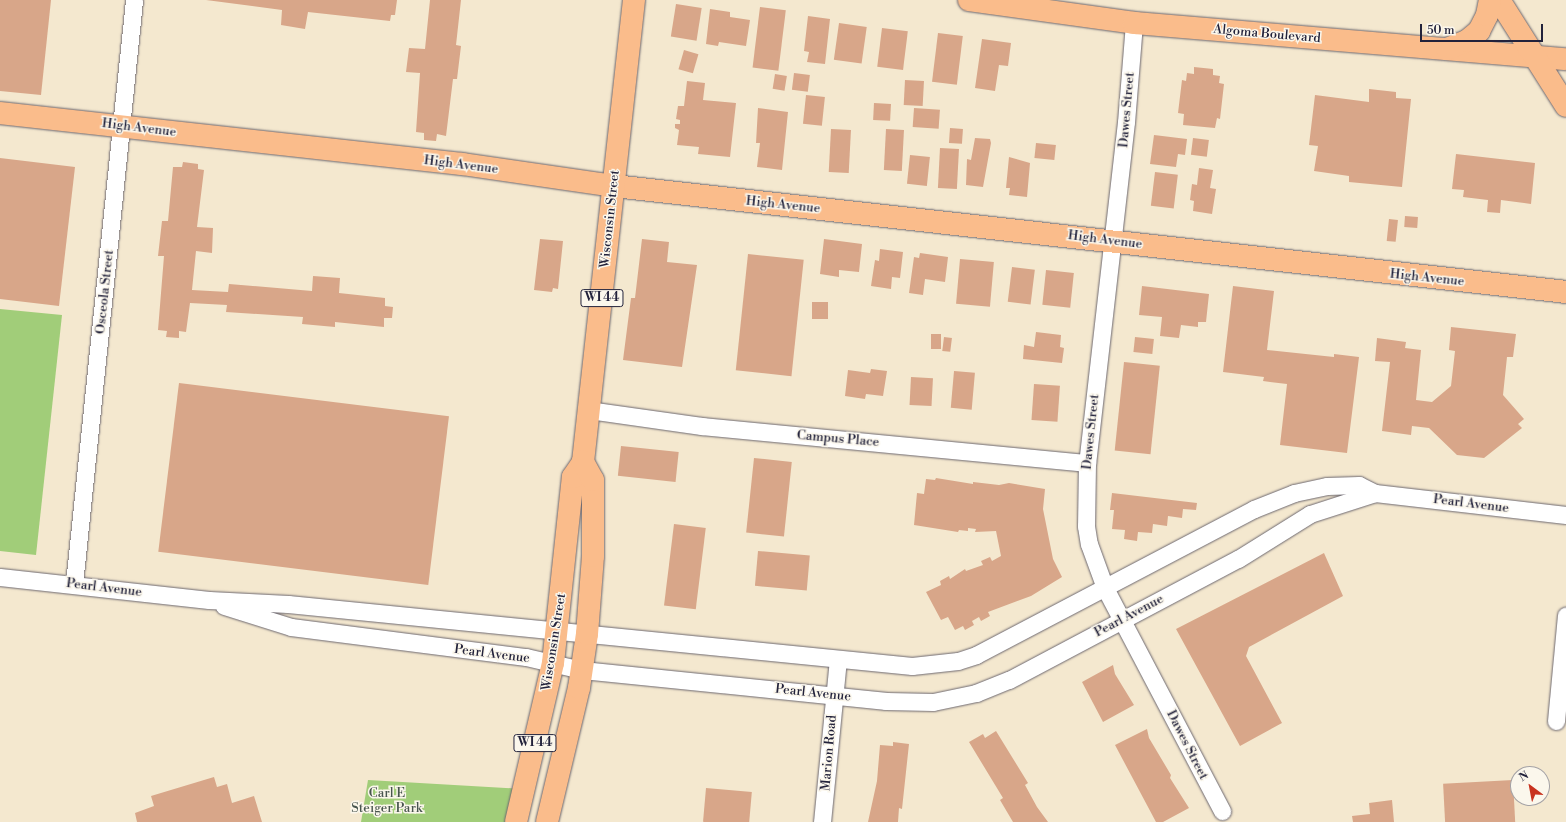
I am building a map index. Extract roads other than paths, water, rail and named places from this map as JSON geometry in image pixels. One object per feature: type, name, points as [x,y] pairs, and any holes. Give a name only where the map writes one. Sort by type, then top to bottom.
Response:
[{"type":"main road","name":"Wisconsin Street","points":[[516,822],[553,663],[573,476],[583,462],[634,0]]},
{"type":"main road","name":"Algoma Boulevard","points":[[969,0],[1134,23],[1566,59]]},
{"type":"main road","points":[[1446,50],[1467,41],[1479,31],[1487,15],[1490,0]]},
{"type":"main road","points":[[1499,0],[1566,106]]},
{"type":"main road","name":"High Avenue","points":[[0,113],[462,164],[614,186],[1566,292]]},
{"type":"main road","name":"WI 44","points":[[547,822],[582,670],[587,634],[592,556],[593,480],[583,462]]},
{"type":"street","name":"Osceola Street","points":[[74,584],[134,0]]},
{"type":"street","name":"Dawes Street","points":[[1134,23],[1113,241],[1087,463],[1086,526],[1089,544],[1105,588],[1222,811]]},
{"type":"street","name":"Campus Place","points":[[589,410],[702,426],[1087,463]]},
{"type":"street","name":"Pearl Avenue","points":[[0,577],[209,600],[288,604],[838,660],[912,666],[958,660],[994,646],[1254,509],[1294,493],[1326,486],[1359,485],[1376,493],[1566,515]]},
{"type":"street","name":"Pearl Avenue","points":[[209,600],[291,627],[526,657],[582,670],[886,701],[933,702],[976,693],[1009,680],[1238,559],[1310,514],[1376,493]]},
{"type":"street","points":[[1556,721],[1566,615]]},
{"type":"street","name":"Marion Road","points":[[822,822],[838,660]]},
{"type":"park label","name":"Carl E Steiger Park","points":[[387,802]]}]
